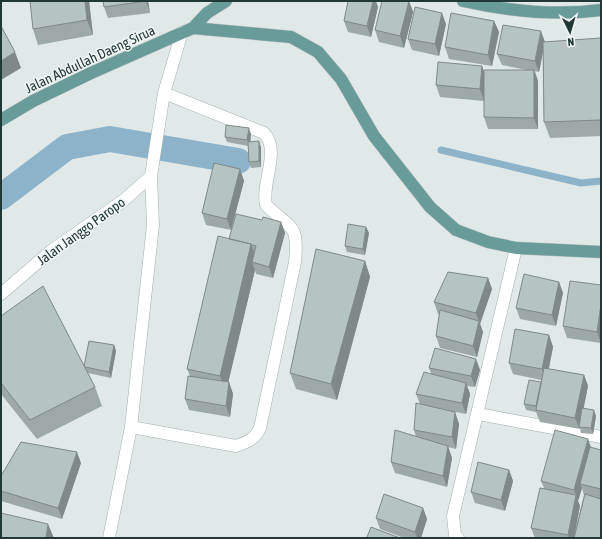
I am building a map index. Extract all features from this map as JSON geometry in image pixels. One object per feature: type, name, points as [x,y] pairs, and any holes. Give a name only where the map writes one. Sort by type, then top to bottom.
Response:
[{"type":"main road","points":[[188,30],[208,13],[226,1]]},
{"type":"main road","points":[[463,1],[486,6],[549,13],[601,10]]},
{"type":"main road","points":[[188,30],[291,37],[318,52],[342,79],[374,136],[430,207],[456,230],[488,242],[516,248],[601,252]]},
{"type":"main road","name":"Jalan Abdullah Daeng Sirua","points":[[1,120],[32,101],[188,30]]},
{"type":"street","points":[[109,538],[131,427],[154,225],[151,176],[154,163],[159,117],[164,93],[188,30]]},
{"type":"street","points":[[131,427],[236,446],[249,442],[256,436],[260,428],[295,262],[297,241],[293,231],[286,221],[266,205],[264,188],[272,153],[270,143],[264,134],[164,93]]},
{"type":"street","name":"Jalan Janggo Paropo","points":[[1,294],[51,251],[124,200],[151,176]]},
{"type":"street","points":[[458,538],[455,535],[453,516],[516,248]]},
{"type":"street","points":[[478,414],[601,436]]},
{"type":"building","points":[[30,1],[85,1],[87,20],[33,29]]},
{"type":"building","points":[[103,1],[146,1],[104,7]]},
{"type":"building","points":[[348,1],[373,1],[367,26],[344,21]]},
{"type":"building","points":[[382,1],[409,1],[400,36],[375,30]]},
{"type":"building","points":[[415,7],[442,13],[435,44],[408,39]]},
{"type":"building","points":[[451,13],[494,21],[488,55],[445,47]]},
{"type":"building","points":[[503,25],[541,31],[535,61],[497,54]]},
{"type":"building","points":[[1,26],[15,52],[1,61]]},
{"type":"building","points":[[601,38],[601,120],[544,122],[543,42]]},
{"type":"building","points":[[438,62],[482,66],[480,89],[436,85]]},
{"type":"building","points":[[484,70],[534,70],[534,118],[484,117]]},
{"type":"building","points":[[226,125],[249,128],[247,140],[225,137]]},
{"type":"building","points":[[259,141],[259,161],[249,162],[248,142]]},
{"type":"building","points":[[214,163],[240,169],[227,219],[202,213]]},
{"type":"building","points":[[236,214],[262,220],[263,217],[281,222],[269,267],[252,262],[256,246],[229,239]]},
{"type":"building","points":[[348,224],[366,227],[363,249],[345,246]]},
{"type":"building","points":[[218,236],[251,244],[220,376],[187,369]]},
{"type":"building","points":[[316,249],[365,261],[331,384],[290,373]]},
{"type":"building","points":[[448,272],[488,278],[476,313],[434,302]]},
{"type":"building","points":[[524,274],[559,282],[552,315],[516,308]]},
{"type":"building","points":[[570,281],[601,285],[601,304],[597,332],[563,326]]},
{"type":"building","points":[[43,286],[95,387],[30,420],[1,383],[1,316]]},
{"type":"building","points":[[440,310],[479,321],[473,346],[436,336]]},
{"type":"building","points":[[515,329],[549,335],[542,369],[509,363]]},
{"type":"building","points":[[89,341],[114,345],[109,372],[84,366]]},
{"type":"building","points":[[435,348],[476,359],[471,376],[429,368]]},
{"type":"building","points":[[544,368],[584,375],[575,418],[536,410]]},
{"type":"building","points":[[424,372],[466,383],[462,403],[416,394]]},
{"type":"building","points":[[188,376],[229,382],[226,406],[185,399]]},
{"type":"building","points":[[529,380],[541,382],[536,406],[524,404]]},
{"type":"building","points":[[416,403],[455,412],[452,437],[414,430]]},
{"type":"building","points":[[582,408],[594,410],[591,428],[579,427]]},
{"type":"building","points":[[395,430],[448,446],[443,476],[391,462]]},
{"type":"building","points":[[555,430],[588,439],[574,490],[541,481]]},
{"type":"building","points":[[21,442],[77,452],[58,508],[1,491],[1,476]]},
{"type":"building","points":[[590,447],[601,450],[601,489],[580,484]]},
{"type":"building","points":[[478,462],[509,470],[501,500],[471,492]]},
{"type":"building","points":[[540,488],[576,495],[568,535],[531,528]]},
{"type":"building","points":[[384,494],[423,508],[415,532],[376,518]]},
{"type":"building","points":[[585,494],[601,499],[601,538],[574,538]]},
{"type":"building","points":[[1,513],[48,524],[46,538],[1,538]]},
{"type":"building","points":[[371,527],[400,538],[369,538],[367,537]]},
{"type":"waterway","points":[[1,197],[67,147],[110,139],[238,161]]},
{"type":"waterway","points":[[441,150],[581,183],[601,181]]}]
